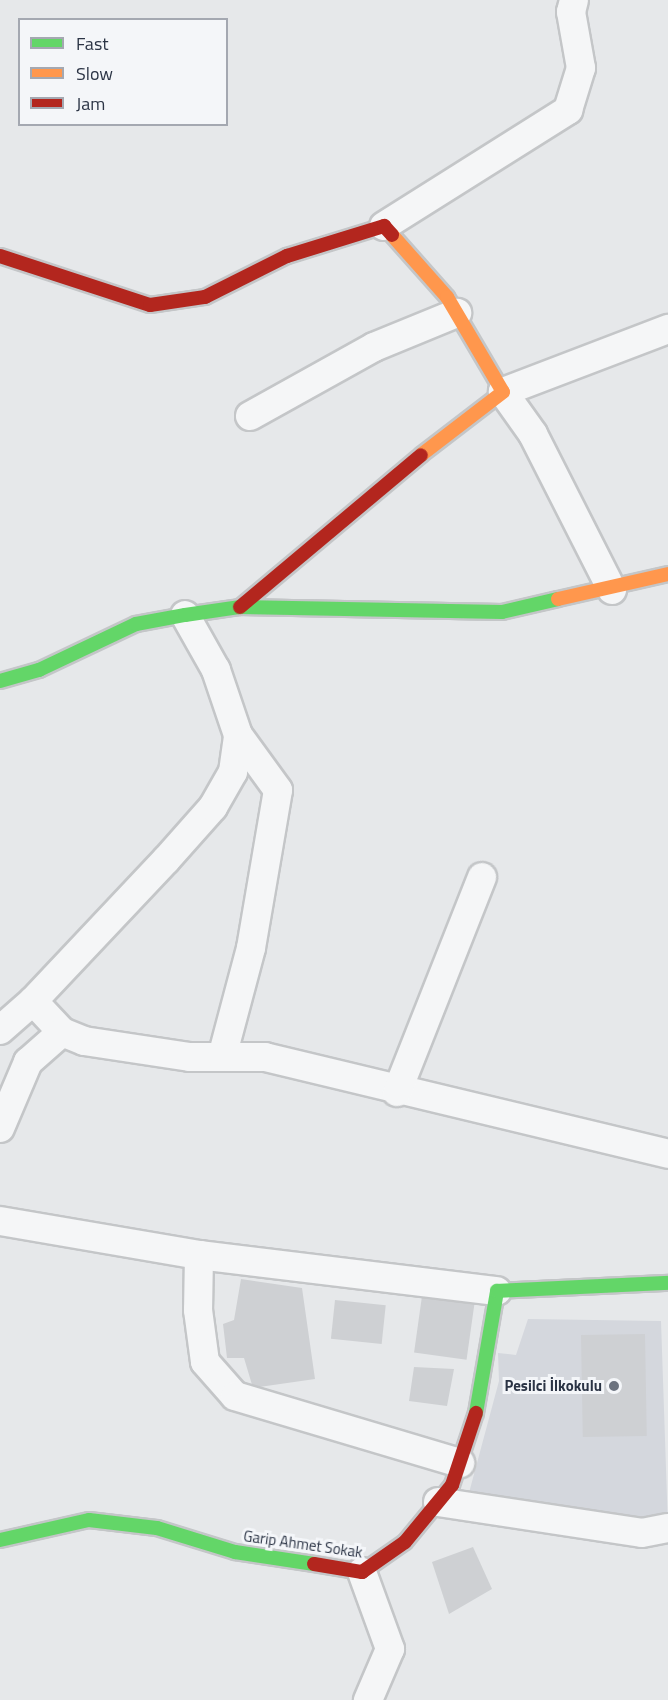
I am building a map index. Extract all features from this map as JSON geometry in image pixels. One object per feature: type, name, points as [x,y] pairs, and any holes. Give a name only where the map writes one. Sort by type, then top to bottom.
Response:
[{"type":"street","points":[[0,256],[150,305],[206,297],[287,256],[384,226],[568,110],[581,68],[571,12],[574,0]]},
{"type":"street","points":[[384,226],[457,313],[503,392],[532,435],[612,590]]},
{"type":"street","points":[[250,416],[374,347],[457,313]]},
{"type":"street","points":[[240,607],[368,495],[503,392],[668,330]]},
{"type":"street","points":[[0,681],[39,670],[136,624],[185,615],[240,607],[502,612],[612,590],[668,574]]},
{"type":"street","points":[[185,615],[216,670],[238,735],[278,790],[251,948],[222,1057]]},
{"type":"street","points":[[238,735],[233,772],[213,807],[13,1012],[84,1041],[222,1057],[265,1058],[397,1092],[668,1154]]},
{"type":"street","points":[[397,1092],[482,877]]},
{"type":"street","points":[[0,1128],[28,1062],[62,1032]]},
{"type":"street","points":[[0,1221],[199,1255],[497,1291],[668,1283]]},
{"type":"street","points":[[199,1255],[198,1310],[206,1362],[235,1396],[460,1463]]},
{"type":"street","name":"Garip Ahmet Sokak","points":[[0,1540],[89,1520],[157,1528],[235,1552],[362,1572],[405,1542],[438,1502],[460,1463],[472,1433],[497,1291]]},
{"type":"street","points":[[438,1502],[642,1533],[668,1527]]},
{"type":"street","points":[[362,1572],[390,1649],[368,1700]]},
{"type":"shaded area","points":[[528,1319],[661,1321],[668,1527],[466,1504],[499,1381],[498,1353],[516,1355]]},
{"type":"building","points":[[241,1279],[302,1288],[315,1379],[253,1388],[244,1358],[227,1358],[223,1324],[234,1320]]},
{"type":"building","points":[[422,1296],[474,1303],[467,1360],[414,1352]]},
{"type":"building","points":[[335,1300],[386,1305],[382,1344],[331,1339]]},
{"type":"building","name":"Pesilci İlkokulu","points":[[645,1334],[647,1436],[583,1437],[581,1335]]},
{"type":"building","points":[[414,1367],[454,1369],[447,1406],[409,1401]]},
{"type":"building","points":[[473,1547],[492,1589],[449,1614],[432,1562]]},
{"type":"traffic: fast","points":[[0,681],[39,670],[136,624],[185,615],[240,607],[502,612],[558,599]]},
{"type":"traffic: fast","points":[[476,1413],[497,1291],[668,1283]]},
{"type":"traffic: fast","points":[[0,1540],[89,1520],[157,1528],[235,1552],[314,1564]]},
{"type":"traffic: slow","points":[[392,235],[447,297],[503,392],[421,455]]},
{"type":"traffic: slow","points":[[558,599],[668,574]]},
{"type":"traffic: jam","points":[[0,256],[150,305],[205,297],[287,256],[384,226],[392,235]]},
{"type":"traffic: jam","points":[[240,607],[421,455]]},
{"type":"traffic: jam","points":[[314,1564],[362,1572],[405,1542],[452,1485],[476,1413]]},
{"type":"place","name":"Pesilci İlkokulu","points":[[614,1386]]}]
